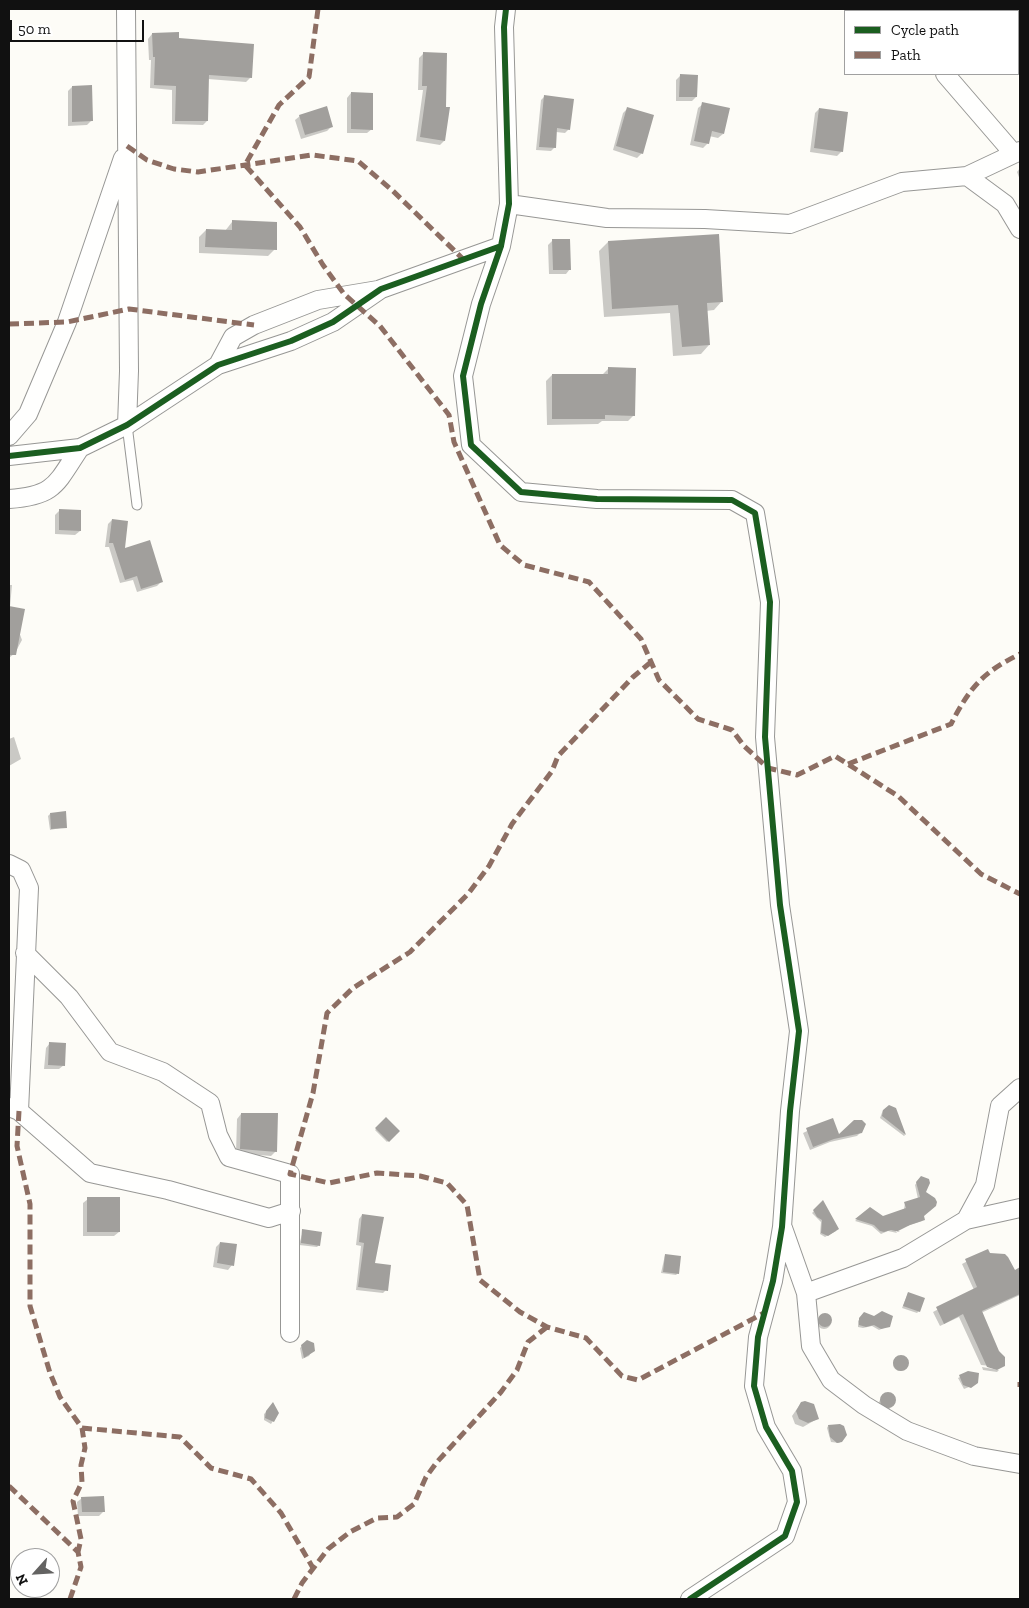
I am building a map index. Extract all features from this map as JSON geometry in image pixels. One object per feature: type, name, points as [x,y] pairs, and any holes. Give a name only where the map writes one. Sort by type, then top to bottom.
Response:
[{"type":"street","points":[[126,9],[129,354],[127,425]]},
{"type":"street","points":[[506,9],[504,27],[509,204],[501,246],[481,304],[463,376],[471,445],[521,492],[597,499],[732,500],[755,512],[770,602],[765,736],[780,904],[799,1031],[790,1111],[782,1227],[773,1281],[758,1337],[754,1386],[766,1427],[792,1472],[797,1502],[785,1536],[690,1599]]},
{"type":"street","points":[[509,204],[607,218],[705,219],[790,224],[902,182],[967,176],[1017,153],[946,75]]},
{"type":"street","points":[[9,436],[28,414],[64,330],[127,146]]},
{"type":"street","points":[[967,176],[1005,204],[1020,229]]},
{"type":"street","points":[[218,365],[233,337],[254,325],[318,300],[381,289],[501,246]]},
{"type":"street","points":[[9,456],[80,448],[127,425],[218,365],[291,341],[333,322],[381,289]]},
{"type":"street","points":[[9,499],[32,498],[54,487],[80,448]]},
{"type":"street","points":[[9,864],[21,870],[30,888],[14,1109],[90,1173],[168,1190],[269,1218],[291,1211]]},
{"type":"street","points":[[25,953],[69,996],[110,1052],[163,1072],[194,1091],[210,1104],[218,1135],[229,1157],[290,1174],[290,1333]]},
{"type":"street","points":[[966,1220],[985,1185],[1000,1106],[1020,1088]]},
{"type":"street","points":[[806,1293],[904,1258],[966,1220],[1020,1208]]},
{"type":"street","points":[[782,1227],[806,1293],[811,1346],[831,1380],[864,1405],[907,1431],[974,1456],[1020,1464]]},
{"type":"lane","points":[[127,425],[137,505]]},
{"type":"building","points":[[179,32],[179,38],[254,44],[252,78],[209,75],[208,121],[175,121],[176,86],[154,85],[155,57],[153,57],[152,33]]},
{"type":"building","points":[[423,52],[447,53],[446,107],[450,107],[445,141],[420,137],[427,86],[422,86]]},
{"type":"building","points":[[680,74],[698,75],[697,97],[679,97]]},
{"type":"building","points":[[92,85],[93,121],[72,122],[72,86]]},
{"type":"building","points":[[351,92],[373,93],[373,130],[351,129]]},
{"type":"building","points":[[544,95],[574,99],[570,130],[557,128],[556,148],[539,147]]},
{"type":"building","points":[[702,102],[730,108],[724,134],[712,131],[709,144],[694,141]]},
{"type":"building","points":[[327,106],[333,127],[305,135],[299,115]]},
{"type":"building","points":[[627,107],[654,115],[643,154],[616,146]]},
{"type":"building","points":[[819,108],[848,112],[843,152],[814,148]]},
{"type":"building","points":[[232,220],[277,222],[277,250],[205,247],[206,229],[232,230]]},
{"type":"building","points":[[719,234],[723,302],[707,303],[710,345],[682,347],[678,305],[612,309],[608,241]]},
{"type":"building","points":[[552,239],[570,239],[571,270],[553,270]]},
{"type":"building","points":[[608,367],[636,368],[635,416],[605,415],[605,419],[552,419],[552,374],[608,374]]},
{"type":"building","points":[[59,509],[81,510],[81,531],[59,530]]},
{"type":"building","points":[[112,519],[128,521],[125,548],[150,540],[163,582],[141,589],[137,576],[125,580],[113,543],[109,543]]},
{"type":"building","points":[[9,606],[25,609],[16,655],[9,655]]},
{"type":"building","points":[[66,811],[67,828],[51,829],[50,813]]},
{"type":"building","points":[[49,1042],[66,1043],[65,1066],[48,1065]]},
{"type":"building","points":[[889,1105],[896,1108],[906,1135],[882,1116],[883,1110]]},
{"type":"building","points":[[241,1113],[278,1113],[277,1152],[240,1149]]},
{"type":"building","points":[[386,1117],[400,1131],[389,1142],[375,1128]]},
{"type":"building","points":[[833,1118],[839,1134],[854,1120],[862,1120],[866,1124],[862,1133],[834,1139],[813,1147],[806,1128]]},
{"type":"building","points":[[921,1176],[929,1179],[930,1183],[926,1192],[935,1198],[937,1202],[936,1206],[924,1216],[925,1220],[898,1231],[900,1232],[891,1230],[884,1232],[874,1225],[855,1219],[870,1207],[883,1216],[906,1208],[904,1202],[920,1197],[916,1182]]},
{"type":"building","points":[[87,1197],[120,1197],[120,1232],[87,1232]]},
{"type":"building","points":[[823,1200],[839,1229],[828,1236],[821,1233],[822,1220],[817,1217],[813,1210]]},
{"type":"building","points":[[362,1214],[384,1217],[375,1263],[391,1265],[388,1291],[358,1287],[364,1243],[359,1242]]},
{"type":"building","points":[[302,1229],[322,1232],[320,1246],[301,1243]]},
{"type":"building","points":[[220,1242],[237,1244],[234,1266],[217,1263]]},
{"type":"building","points":[[988,1249],[990,1253],[1005,1254],[1015,1270],[1020,1267],[1020,1294],[982,1311],[999,1351],[1005,1357],[1005,1366],[997,1370],[987,1367],[963,1314],[944,1324],[936,1307],[977,1287],[965,1259]]},
{"type":"building","points":[[665,1254],[681,1256],[679,1274],[663,1272]]},
{"type":"building","points":[[908,1292],[925,1298],[920,1312],[903,1306]]},
{"type":"building","points":[[882,1311],[893,1316],[890,1327],[881,1329],[874,1325],[866,1327],[859,1325],[859,1318],[864,1312],[874,1316]]},
{"type":"building","points":[[825,1313],[830,1315],[832,1320],[830,1325],[825,1327],[820,1325],[818,1320],[820,1315]]},
{"type":"building","points":[[307,1340],[314,1343],[315,1351],[304,1358],[301,1345]]},
{"type":"building","points":[[901,1355],[907,1357],[909,1363],[907,1369],[901,1371],[895,1369],[893,1363],[895,1357]]},
{"type":"building","points":[[968,1371],[979,1373],[978,1383],[971,1388],[963,1385],[959,1375]]},
{"type":"building","points":[[888,1392],[894,1394],[896,1400],[894,1406],[888,1408],[882,1406],[880,1400],[882,1394]]},
{"type":"building","points":[[805,1401],[814,1404],[819,1419],[808,1423],[799,1419],[796,1411],[801,1402]]},
{"type":"building","points":[[273,1402],[279,1413],[274,1422],[265,1418],[266,1411]]},
{"type":"building","points":[[840,1424],[844,1426],[847,1435],[842,1442],[837,1443],[830,1437],[828,1425]]},
{"type":"building","points":[[104,1496],[105,1512],[82,1512],[81,1497]]},
{"type":"marked path","points":[[318,9],[309,77],[279,105],[245,165],[300,227],[323,265],[344,294],[380,326],[449,415],[454,442],[500,545],[524,565],[589,582],[641,639],[659,680],[698,719],[732,730],[744,746],[768,768],[797,775],[835,756],[898,796],[981,874],[1020,894]]},
{"type":"marked path","points":[[127,146],[147,160],[174,169],[198,172],[312,155],[358,161],[393,191],[463,259]]},
{"type":"marked path","points":[[9,324],[67,322],[129,309],[254,325]]},
{"type":"marked path","points":[[848,764],[951,724],[971,690],[996,667],[1020,654]]},
{"type":"marked path","points":[[651,662],[633,677],[558,756],[552,771],[512,824],[489,866],[468,894],[410,952],[353,988],[327,1013],[313,1093],[290,1174],[329,1183],[377,1173],[420,1176],[447,1183],[467,1205],[480,1280],[520,1312],[547,1327],[586,1338],[622,1376],[638,1380],[764,1313]]},
{"type":"marked path","points":[[19,1111],[17,1146],[30,1204],[30,1306],[50,1373],[60,1397],[82,1428],[85,1448],[81,1465],[82,1482],[73,1501],[81,1539],[78,1552]]},
{"type":"marked path","points":[[294,1599],[302,1583],[328,1549],[350,1532],[377,1518],[397,1517],[414,1504],[426,1477],[437,1462],[501,1392],[517,1370],[528,1342],[547,1327]]},
{"type":"marked path","points":[[1020,1382],[1020,1387]]},
{"type":"marked path","points":[[82,1428],[180,1437],[211,1468],[251,1479],[281,1513],[313,1568]]},
{"type":"marked path","points":[[9,1486],[78,1552],[81,1567],[70,1599]]},
{"type":"cycle path","points":[[506,9],[504,27],[509,204],[501,246],[481,304],[463,376],[471,445],[521,492],[597,499],[732,500],[755,513],[770,602],[765,737],[780,905],[799,1031],[790,1111],[782,1227],[773,1281],[758,1337],[754,1386],[766,1427],[792,1471],[797,1502],[785,1536],[690,1599]]},
{"type":"cycle path","points":[[9,456],[80,448],[127,425],[218,365],[291,341],[333,322],[381,289],[501,246]]}]
